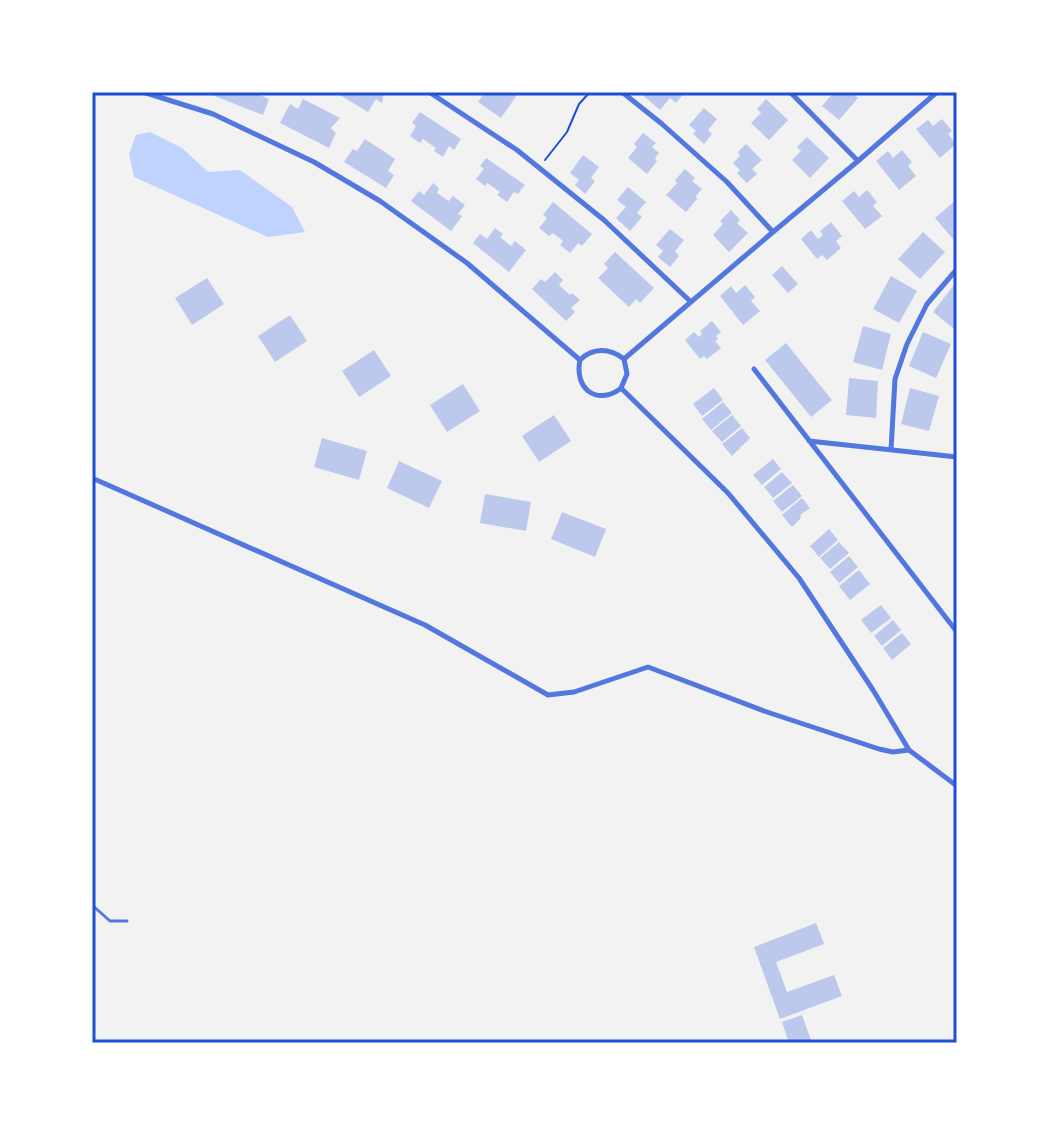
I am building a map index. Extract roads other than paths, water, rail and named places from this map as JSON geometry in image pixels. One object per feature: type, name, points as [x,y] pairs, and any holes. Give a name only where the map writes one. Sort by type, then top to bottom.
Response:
[{"type":"street","points":[[143,92],[213,114],[314,162],[380,201],[467,263],[580,360]]},
{"type":"street","points":[[429,92],[517,150],[604,220],[691,302]]},
{"type":"street","points":[[622,92],[727,182],[773,232]]},
{"type":"street","points":[[790,92],[858,161]]},
{"type":"street","points":[[624,359],[937,92]]},
{"type":"street","points":[[891,450],[895,379],[907,344],[927,304],[957,269]]},
{"type":"street","points":[[591,351],[617,353],[624,359],[627,374],[621,388],[607,395],[598,395],[581,385],[578,373],[580,360],[591,351]]},
{"type":"street","points":[[754,369],[957,632]]},
{"type":"street","points":[[621,388],[728,493],[799,578],[909,750],[957,786]]},
{"type":"street","points":[[809,441],[957,457]]},
{"type":"street","points":[[92,478],[425,625],[548,695],[574,692],[648,667],[764,711],[879,749],[893,752],[909,750]]},
{"type":"lane","points":[[92,905],[110,921],[127,921]]},
{"type":"water","points":[[150,132],[182,148],[208,172],[240,170],[292,207],[305,232],[268,237],[134,177],[129,154],[136,135]]}]
